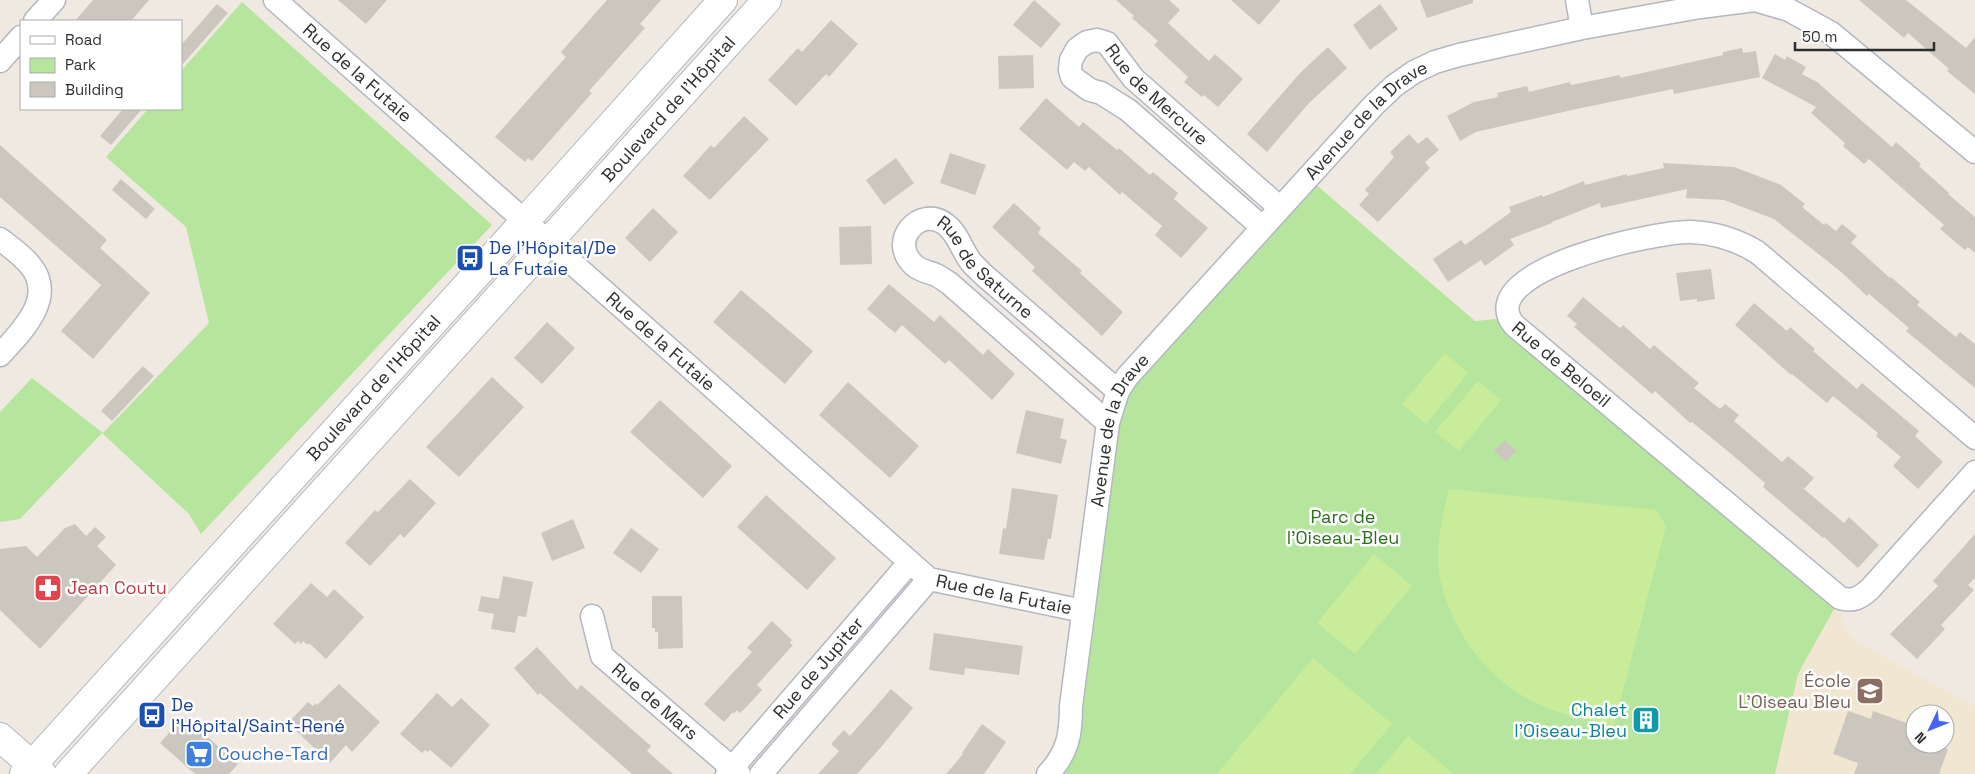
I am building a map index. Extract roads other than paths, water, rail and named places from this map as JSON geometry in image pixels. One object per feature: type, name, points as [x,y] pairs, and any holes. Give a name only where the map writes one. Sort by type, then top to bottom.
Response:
[{"type":"main road","name":"Boulevard de l'Hôpital","points":[[32,771],[723,0]]},
{"type":"main road","name":"Boulevard de l'Hôpital","points":[[68,774],[767,0]]},
{"type":"main road","points":[[0,737],[32,771]]},
{"type":"street","name":"Rue de la Futaie","points":[[275,0],[526,220],[909,563],[930,579],[1083,611]]},
{"type":"street","points":[[1577,0],[1582,28]]},
{"type":"street","name":"Avenue de la Drave","points":[[1048,774],[1065,752],[1071,727],[1071,706],[1108,424],[1118,391],[1127,377],[1373,106],[1394,86],[1414,72],[1435,62],[1459,55],[1582,28],[1700,7],[1755,0],[1789,10],[1831,33],[1975,152]]},
{"type":"street","points":[[0,61],[20,38]]},
{"type":"street","name":"Rue de Mercure","points":[[1262,227],[1128,110],[1101,93],[1079,84],[1072,77],[1070,70],[1071,60],[1077,49],[1087,42],[1097,40],[1107,43],[1132,78],[1280,207]]},
{"type":"street","name":"Rue de Saturne","points":[[1108,424],[949,283],[915,266],[908,257],[904,246],[904,236],[910,227],[923,220],[934,219],[945,223],[954,233],[971,262],[985,276],[1118,391]]},
{"type":"street","name":"Rue de Beloeil","points":[[1975,438],[1757,252],[1726,238],[1692,232],[1671,232],[1575,256],[1539,272],[1516,292],[1506,308],[1508,318],[1514,325],[1840,598],[1850,601],[1866,593],[1975,472]]},
{"type":"street","points":[[0,239],[29,264],[40,281],[37,305],[26,327],[0,356]]},
{"type":"street","name":"Rue de Jupiter","points":[[733,772],[909,563]]},
{"type":"street","name":"Rue de Jupiter","points":[[761,774],[930,579]]},
{"type":"street","name":"Rue de Mars","points":[[592,616],[602,656],[733,772]]},
{"type":"street","name":"Avenue de la Drave","points":[[1044,774],[1045,755],[1071,706]]},
{"type":"place","name":"De l'Hôpital/De La Futaie","points":[[470,258]]},
{"type":"place","name":"Jean Coutu","points":[[48,588]]},
{"type":"place","name":"École L'Oiseau Bleu","points":[[1870,691]]},
{"type":"place","name":"De l'Hôpital/Saint-René","points":[[152,715]]},
{"type":"place","name":"Chalet l'Oiseau-Bleu","points":[[1646,720]]},
{"type":"place","name":"Couche-Tard","points":[[199,754]]},
{"type":"park label","name":"Parc de l'Oiseau-Bleu","points":[[1343,527]]}]
